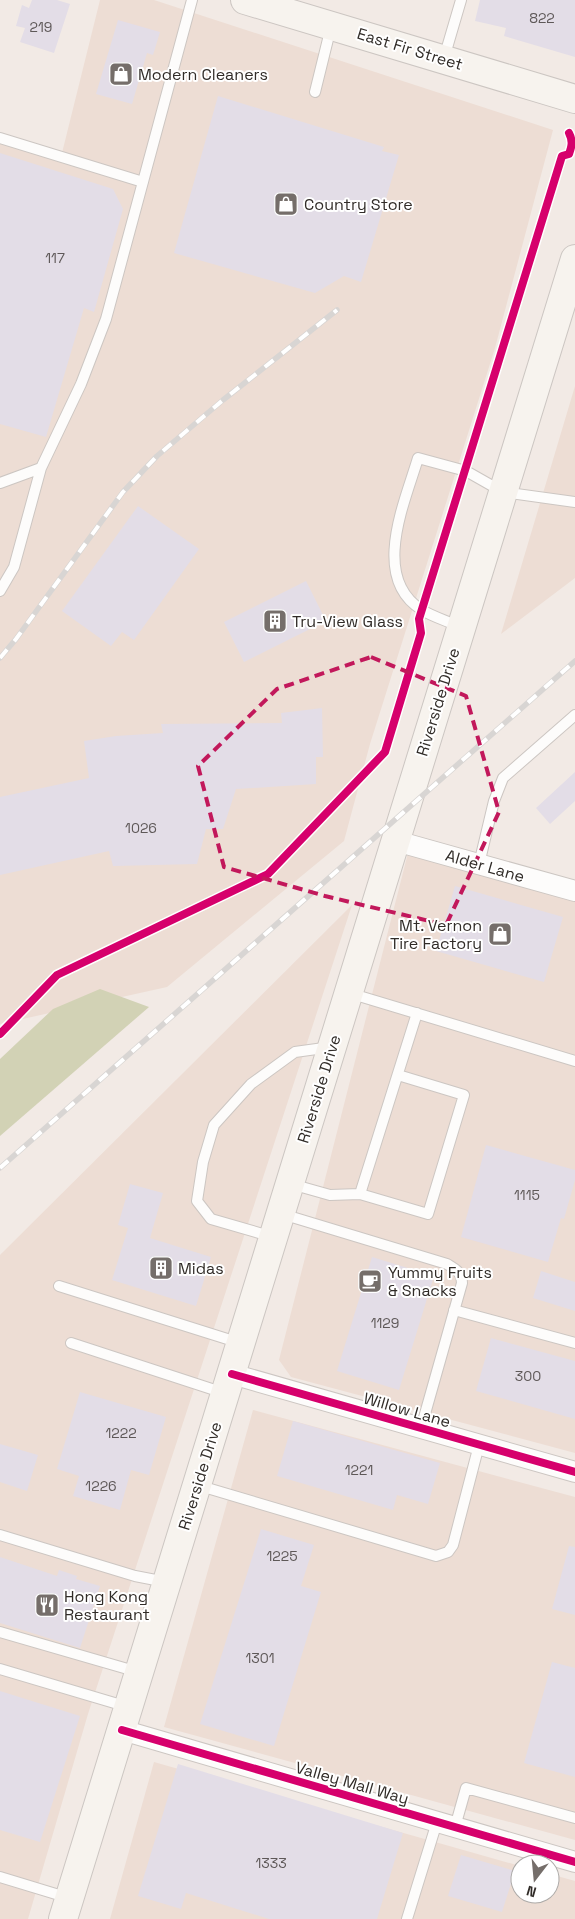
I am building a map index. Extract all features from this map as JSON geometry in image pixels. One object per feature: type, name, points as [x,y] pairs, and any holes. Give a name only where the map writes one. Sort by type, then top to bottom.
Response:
[{"type":"main road","name":"East Fir Street","points":[[245,0],[575,99]]},
{"type":"main road","name":"Riverside Drive","points":[[66,1909],[575,259]]},
{"type":"street","name":"Alder Lane","points":[[396,841],[575,891]]},
{"type":"street","name":"Willow Lane","points":[[228,1383],[421,1428],[575,1472]]},
{"type":"street","name":"Valley Mall Way","points":[[125,1719],[446,1824],[575,1862]]},
{"type":"lane","points":[[0,591],[14,567],[41,468],[81,384],[106,319],[192,0]]},
{"type":"lane","points":[[444,59],[461,0]]},
{"type":"lane","points":[[315,92],[332,26]]},
{"type":"lane","points":[[0,138],[143,182]]},
{"type":"lane","points":[[461,627],[422,610],[410,601],[399,585],[395,571],[395,535],[418,458],[466,471],[503,492],[575,502]]},
{"type":"lane","points":[[0,483],[41,468]]},
{"type":"lane","points":[[479,864],[494,801],[503,778],[575,715]]},
{"type":"lane","points":[[349,993],[575,1061]]},
{"type":"lane","points":[[360,1194],[417,1013]]},
{"type":"lane","points":[[332,1047],[295,1052],[251,1084],[214,1125],[203,1162],[197,1201],[211,1219],[277,1226],[447,1264],[454,1268],[462,1277],[421,1428]]},
{"type":"lane","points":[[290,1183],[330,1195],[360,1194],[428,1214],[464,1095],[398,1075]]},
{"type":"lane","points":[[59,1286],[241,1343]]},
{"type":"lane","points":[[454,1310],[575,1343]]},
{"type":"lane","points":[[71,1344],[228,1383]]},
{"type":"lane","points":[[197,1485],[436,1556],[448,1552],[453,1544],[479,1445]]},
{"type":"lane","points":[[0,1535],[135,1576],[167,1582]]},
{"type":"lane","points":[[0,1632],[139,1672]]},
{"type":"lane","points":[[0,1669],[125,1719]]},
{"type":"lane","points":[[407,1919],[446,1824],[466,1788],[575,1818]]},
{"type":"lane","points":[[0,1877],[66,1909]]},
{"type":"highlighted area","points":[[371,657],[466,696],[499,812],[446,925],[325,896],[224,867],[198,766],[277,689]]},
{"type":"shaded area","points":[[100,0],[154,0],[553,130],[495,348],[370,744],[344,841],[167,987],[0,1024],[0,135],[62,153]]},
{"type":"shaded area","points":[[575,386],[575,578],[501,634]]},
{"type":"shaded area","points":[[409,849],[575,894],[575,1453],[291,1377],[279,1360]]},
{"type":"shaded area","points":[[352,905],[88,1714],[28,1919],[0,1919],[0,1255]]},
{"type":"shaded area","points":[[253,1410],[575,1497],[575,1840],[164,1727]]},
{"type":"shaded area","points":[[154,1762],[510,1863],[510,1904],[560,1904],[560,1877],[575,1881],[575,1919],[110,1919]]},
{"type":"green space","points":[[100,989],[149,1007],[0,1136],[0,1059],[53,1009]]},
{"type":"building","points":[[32,0],[57,0],[70,4],[54,53],[20,42],[25,28],[16,26],[22,5],[29,8]]},
{"type":"building","points":[[480,0],[575,0],[575,57],[504,36],[506,28],[475,21]]},
{"type":"building","name":"Modern Cleaners","points":[[118,20],[160,32],[153,55],[147,53],[132,104],[96,94]]},
{"type":"building","name":"Country Store","points":[[218,96],[384,147],[382,151],[399,155],[361,282],[344,276],[315,293],[174,253]]},
{"type":"building","points":[[0,153],[113,189],[123,209],[94,312],[84,308],[46,437],[0,424]]},
{"type":"building","points":[[138,506],[199,549],[134,640],[122,632],[111,646],[62,611]]},
{"type":"building","name":"Tru-View Glass","points":[[306,581],[326,621],[244,662],[224,622]]},
{"type":"building","points":[[322,708],[323,757],[316,757],[316,784],[236,789],[223,829],[206,829],[197,864],[113,866],[109,851],[0,875],[0,797],[89,778],[84,741],[116,736],[163,733],[161,724],[282,723],[281,713]]},
{"type":"building","points":[[575,772],[575,801],[550,824],[536,808]]},
{"type":"building","name":"Mt. Vernon Tire Factory","points":[[455,886],[563,917],[544,982],[436,951]]},
{"type":"building","points":[[486,1145],[575,1170],[575,1180],[564,1219],[561,1218],[548,1262],[461,1237]]},
{"type":"building","name":"Midas","points":[[130,1184],[163,1193],[150,1238],[211,1257],[196,1306],[112,1280],[128,1228],[118,1225]]},
{"type":"building","points":[[372,1257],[434,1276],[399,1390],[337,1371]]},
{"type":"building","points":[[541,1271],[575,1282],[575,1311],[533,1298]]},
{"type":"building","points":[[491,1338],[575,1361],[575,1419],[476,1391]]},
{"type":"building","points":[[80,1392],[166,1417],[149,1475],[131,1470],[120,1510],[73,1496],[79,1476],[57,1469]]},
{"type":"building","points":[[293,1421],[440,1463],[428,1504],[397,1495],[393,1510],[277,1476]]},
{"type":"building","points":[[0,1444],[38,1455],[27,1491],[0,1482]]},
{"type":"building","points":[[261,1529],[314,1545],[301,1586],[321,1592],[274,1746],[200,1724]]},
{"type":"building","points":[[569,1546],[575,1547],[575,1615],[552,1609]]},
{"type":"building","name":"Hong Kong Restaurant","points":[[0,1557],[57,1576],[59,1570],[77,1576],[76,1579],[100,1586],[80,1648],[0,1623]]},
{"type":"building","points":[[552,1662],[575,1668],[575,1777],[524,1763]]},
{"type":"building","points":[[0,1691],[80,1716],[40,1842],[0,1830]]},
{"type":"building","points":[[178,1764],[403,1833],[377,1919],[269,1919],[186,1893],[181,1909],[138,1896]]},
{"type":"building","points":[[461,1855],[510,1870],[510,1887],[502,1912],[448,1896]]},
{"type":"railway","points":[[0,658],[16,639],[123,492],[157,456],[223,400],[337,310]]},
{"type":"railway","points":[[0,1168],[575,661]]},
{"type":"cycle path","points":[[0,1034],[57,975],[268,874],[385,752],[421,633],[419,619],[562,156],[569,154],[571,148],[572,141],[569,133]]},
{"type":"cycle path","points":[[232,1374],[575,1472]]},
{"type":"cycle path","points":[[122,1730],[575,1862]]},
{"type":"place","name":"Modern Cleaners","points":[[121,74]]},
{"type":"place","name":"Country Store","points":[[286,204]]},
{"type":"place","name":"Tru-View Glass","points":[[275,621]]},
{"type":"place","name":"Mt. Vernon Tire Factory","points":[[500,934]]},
{"type":"place","name":"Midas","points":[[161,1268]]},
{"type":"place","name":"Yummy Fruits & Snacks","points":[[370,1281]]},
{"type":"place","name":"Hong Kong Restaurant","points":[[47,1605]]}]
